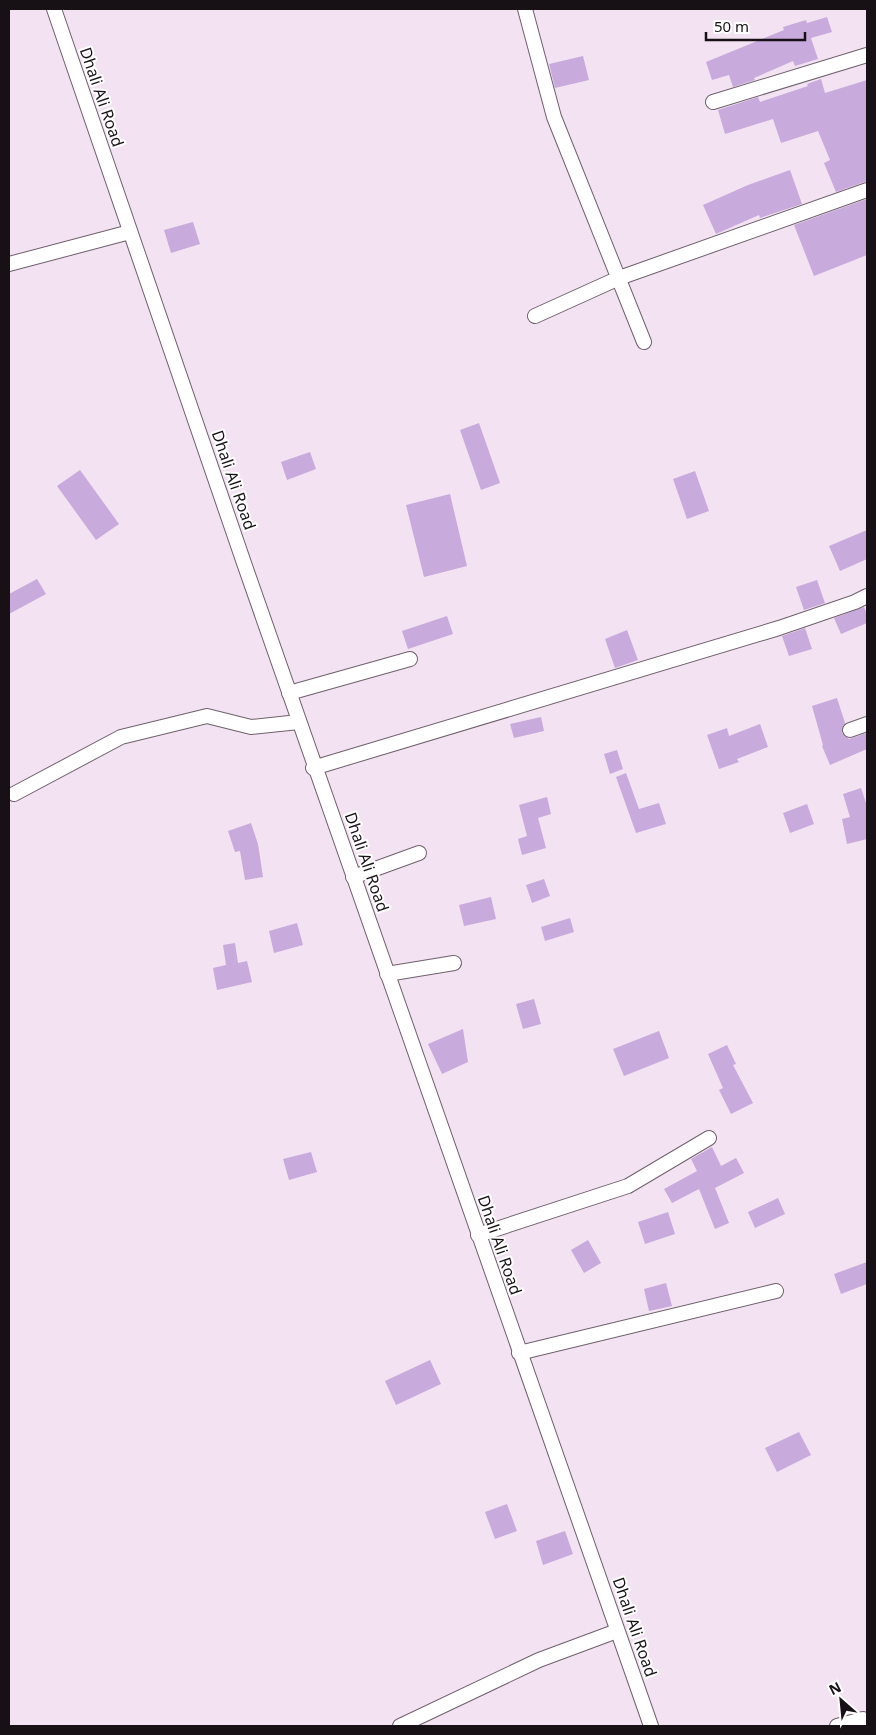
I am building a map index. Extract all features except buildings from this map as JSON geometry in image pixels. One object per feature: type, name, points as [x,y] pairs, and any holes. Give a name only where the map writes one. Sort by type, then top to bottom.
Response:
[{"type":"street","name":"Dhali Ali Road","points":[[54,9],[314,767],[651,1726]]},
{"type":"street","points":[[525,9],[554,117],[644,342]]},
{"type":"street","points":[[713,102],[867,55]]},
{"type":"street","points":[[535,316],[619,278],[867,190]]},
{"type":"street","points":[[9,264],[130,232]]},
{"type":"street","points":[[314,767],[779,628],[856,602],[867,596]]},
{"type":"street","points":[[289,694],[410,659]]},
{"type":"street","points":[[14,794],[121,737],[207,716],[251,727],[299,722]]},
{"type":"street","points":[[850,730],[867,724]]},
{"type":"street","points":[[353,877],[420,853]]},
{"type":"street","points":[[387,974],[454,963]]},
{"type":"street","points":[[478,1235],[628,1186],[709,1138]]},
{"type":"street","points":[[519,1353],[776,1291]]},
{"type":"street","points":[[400,1726],[540,1660],[617,1631]]},
{"type":"street","points":[[837,1726],[863,1719]]}]
